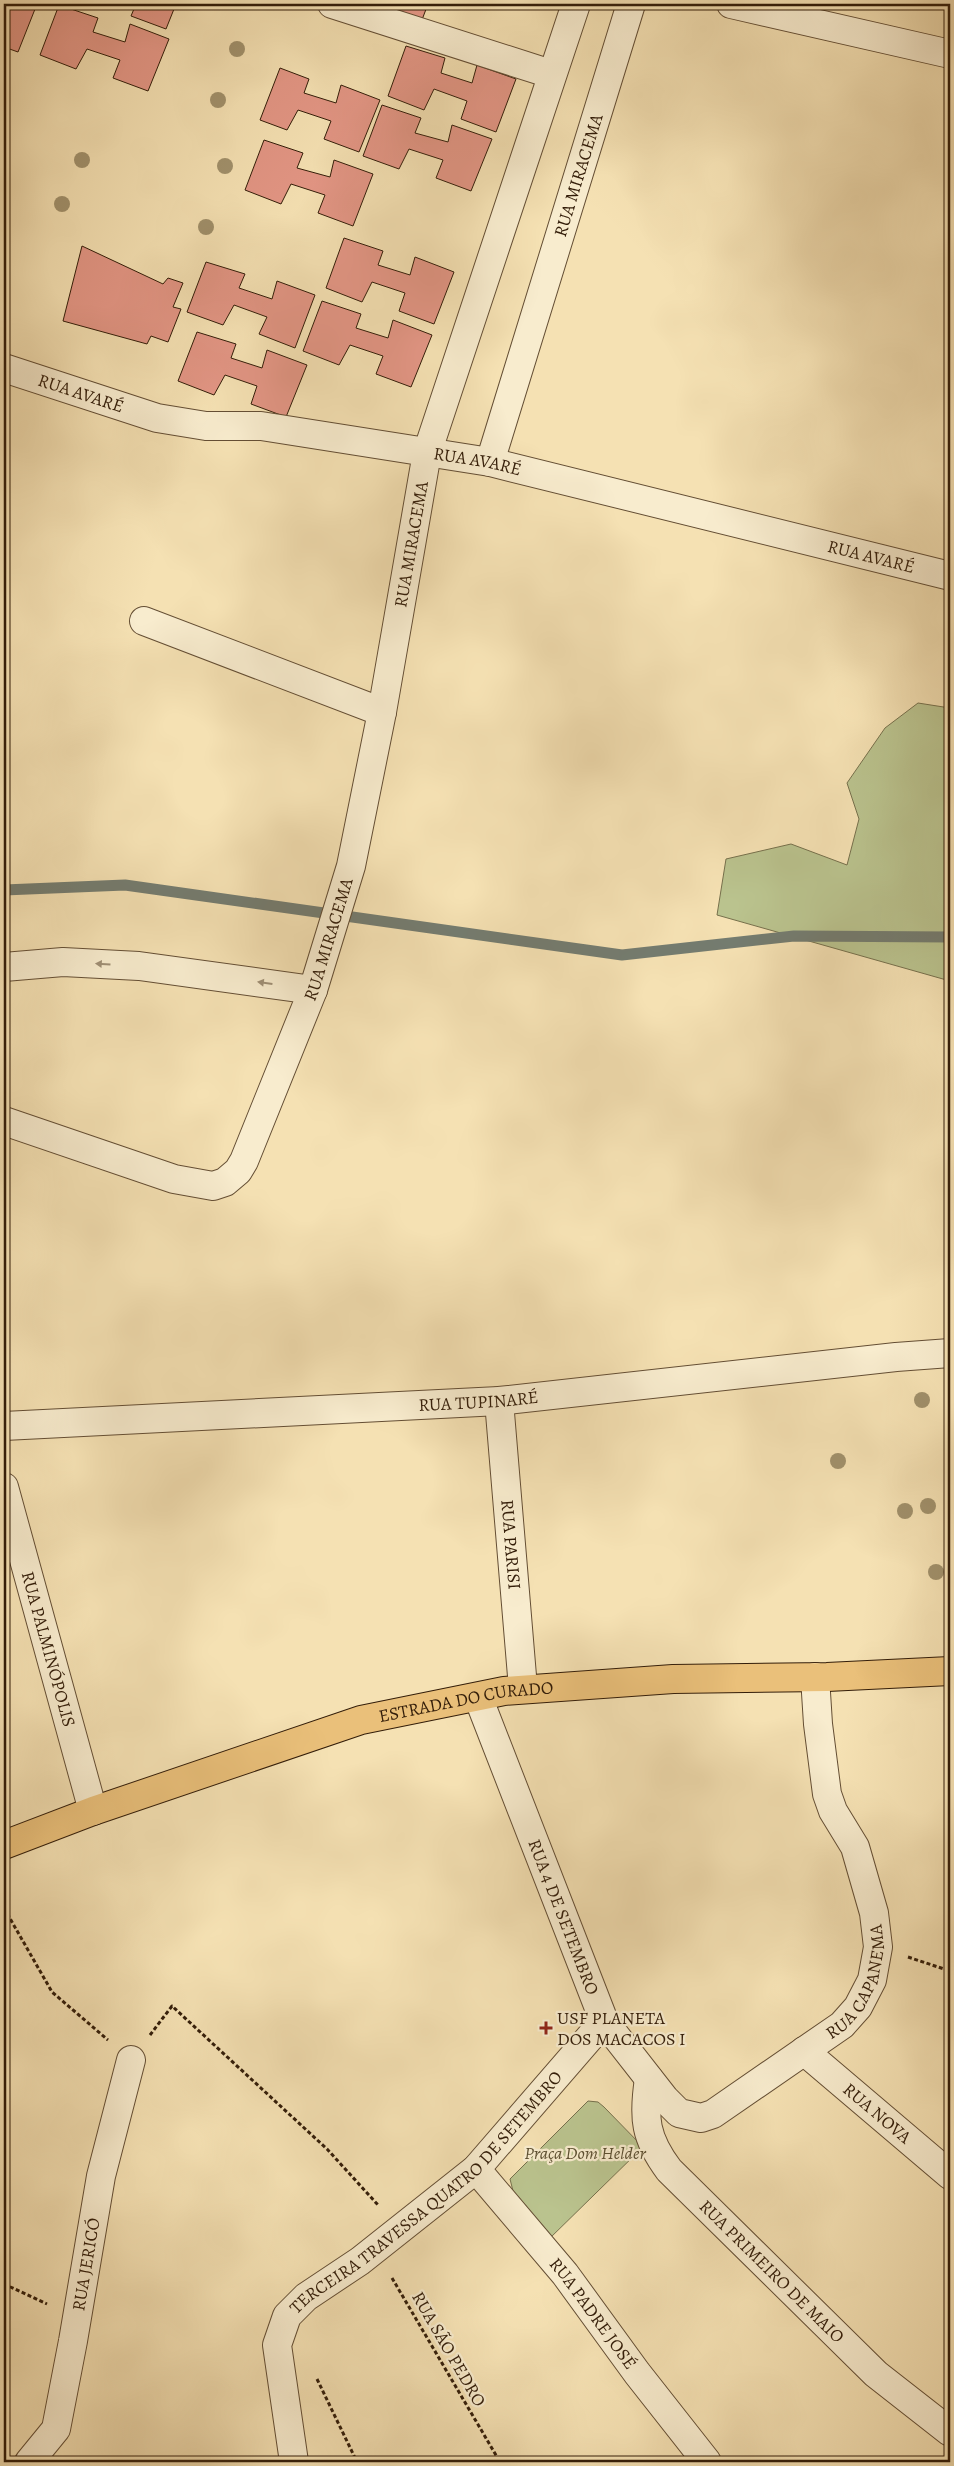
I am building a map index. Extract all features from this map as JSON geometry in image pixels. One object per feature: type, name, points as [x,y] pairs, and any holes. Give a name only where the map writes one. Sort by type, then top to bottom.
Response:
[{"type":"main road","name":"ESTRADA DO CURADO","points":[[4,1845],[93,1811],[361,1720],[478,1696],[523,1688],[673,1679],[815,1678],[950,1671]]},
{"type":"street","points":[[332,4],[551,74]]},
{"type":"street","name":"RUA MIRACEMA","points":[[4,1121],[174,1179],[213,1186],[225,1182],[238,1171],[244,1161],[313,990],[351,866],[382,712],[427,453],[551,74],[576,4]]},
{"type":"street","name":"RUA MIRACEMA","points":[[490,462],[631,4]]},
{"type":"street","points":[[731,4],[950,54]]},
{"type":"street","name":"RUA AVARÉ","points":[[4,368],[157,418],[206,426],[261,426],[490,462],[950,576]]},
{"type":"street","points":[[144,621],[382,712]]},
{"type":"street","points":[[4,967],[64,962],[139,966],[313,990]]},
{"type":"street","name":"RUA TUPINARÉ","points":[[4,1426],[499,1401],[896,1357],[950,1353]]},
{"type":"street","name":"RUA PARISI","points":[[499,1401],[523,1688]]},
{"type":"street","name":"RUA PALMINÓPOLIS","points":[[4,1487],[93,1811]]},
{"type":"street","name":"RUA CAPANEMA","points":[[713,2114],[842,2025],[858,2007],[872,1980],[878,1947],[874,1913],[855,1847],[833,1812],[826,1794],[815,1678]]},
{"type":"street","name":"RUA 4 DE SETEMBRO","points":[[478,1696],[604,2021],[679,2114],[701,2118],[713,2114]]},
{"type":"street","name":"TERCEIRA TRAVESSA QUATRO DE SETEMBRO","points":[[294,2462],[282,2392],[277,2344],[286,2316],[306,2297],[401,2230],[476,2169],[604,2021]]},
{"type":"street","name":"RUA NOVA","points":[[804,2051],[950,2175]]},
{"type":"street","name":"RUA JERICÓ","points":[[29,2462],[56,2429],[101,2176],[130,2060]]},
{"type":"street","name":"RUA PRIMEIRO DE MAIO","points":[[649,2079],[645,2103],[646,2119],[654,2151],[669,2170],[876,2374],[950,2432]]},
{"type":"street","name":"RUA PADRE JOSÉ","points":[[476,2169],[565,2274],[637,2373],[707,2462]]},
{"type":"path","points":[[4,1908],[52,1992],[130,2060],[172,2006],[326,2149],[401,2230]]},
{"type":"path","points":[[878,1947],[950,1971]]},
{"type":"path","name":"RUA SÃO PEDRO","points":[[375,2249],[500,2462]]},
{"type":"path","points":[[4,2284],[77,2319]]},
{"type":"path","points":[[316,2376],[357,2462]]},
{"type":"green space","points":[[918,703],[950,708],[950,981],[717,915],[726,859],[791,844],[847,865],[859,819],[847,783],[885,728]]},
{"type":"green space","name":"Praça Dom Helder","points":[[588,2101],[598,2102],[604,2107],[643,2147],[548,2240],[514,2195],[510,2179]]},
{"type":"building","points":[[4,4],[37,4],[18,52],[4,47]]},
{"type":"building","points":[[136,4],[176,4],[166,29],[131,16]]},
{"type":"building","points":[[386,4],[428,4],[420,25],[382,10]]},
{"type":"building","points":[[59,5],[98,18],[93,32],[125,42],[130,24],[169,39],[148,91],[113,78],[120,60],[87,49],[76,69],[40,55]]},
{"type":"building","points":[[406,46],[445,58],[441,73],[472,83],[477,65],[516,79],[496,132],[461,119],[467,101],[434,89],[424,110],[388,96]]},
{"type":"building","points":[[280,68],[309,79],[304,93],[336,103],[341,85],[380,100],[359,152],[324,139],[331,121],[298,110],[287,130],[260,120]]},
{"type":"building","points":[[382,105],[421,118],[415,133],[448,142],[452,125],[492,139],[471,191],[436,178],[443,160],[409,149],[399,169],[363,156]]},
{"type":"building","points":[[264,140],[303,153],[297,168],[330,177],[334,160],[373,174],[353,226],[318,213],[325,195],[291,184],[281,204],[245,190]]},
{"type":"building","points":[[344,238],[383,251],[378,265],[410,275],[415,257],[454,272],[434,324],[399,311],[405,293],[372,282],[362,302],[326,288]]},
{"type":"building","points":[[82,246],[163,284],[168,278],[183,283],[173,307],[181,309],[168,342],[151,336],[147,344],[63,321]]},
{"type":"building","points":[[206,262],[245,274],[239,288],[272,299],[277,281],[315,295],[295,348],[259,334],[267,317],[234,305],[223,325],[187,312]]},
{"type":"building","points":[[322,301],[361,314],[356,328],[388,338],[393,320],[432,335],[411,387],[376,374],[383,356],[350,345],[339,365],[303,351]]},
{"type":"building","points":[[197,332],[236,344],[231,358],[262,368],[267,350],[307,365],[286,417],[251,404],[257,386],[225,375],[214,395],[178,381]]},
{"type":"waterway","points":[[4,890],[125,885],[622,955],[794,936],[950,937]]},
{"type":"place","name":"USF PLANETA DOS MACACOS I","points":[[546,2028]]}]
